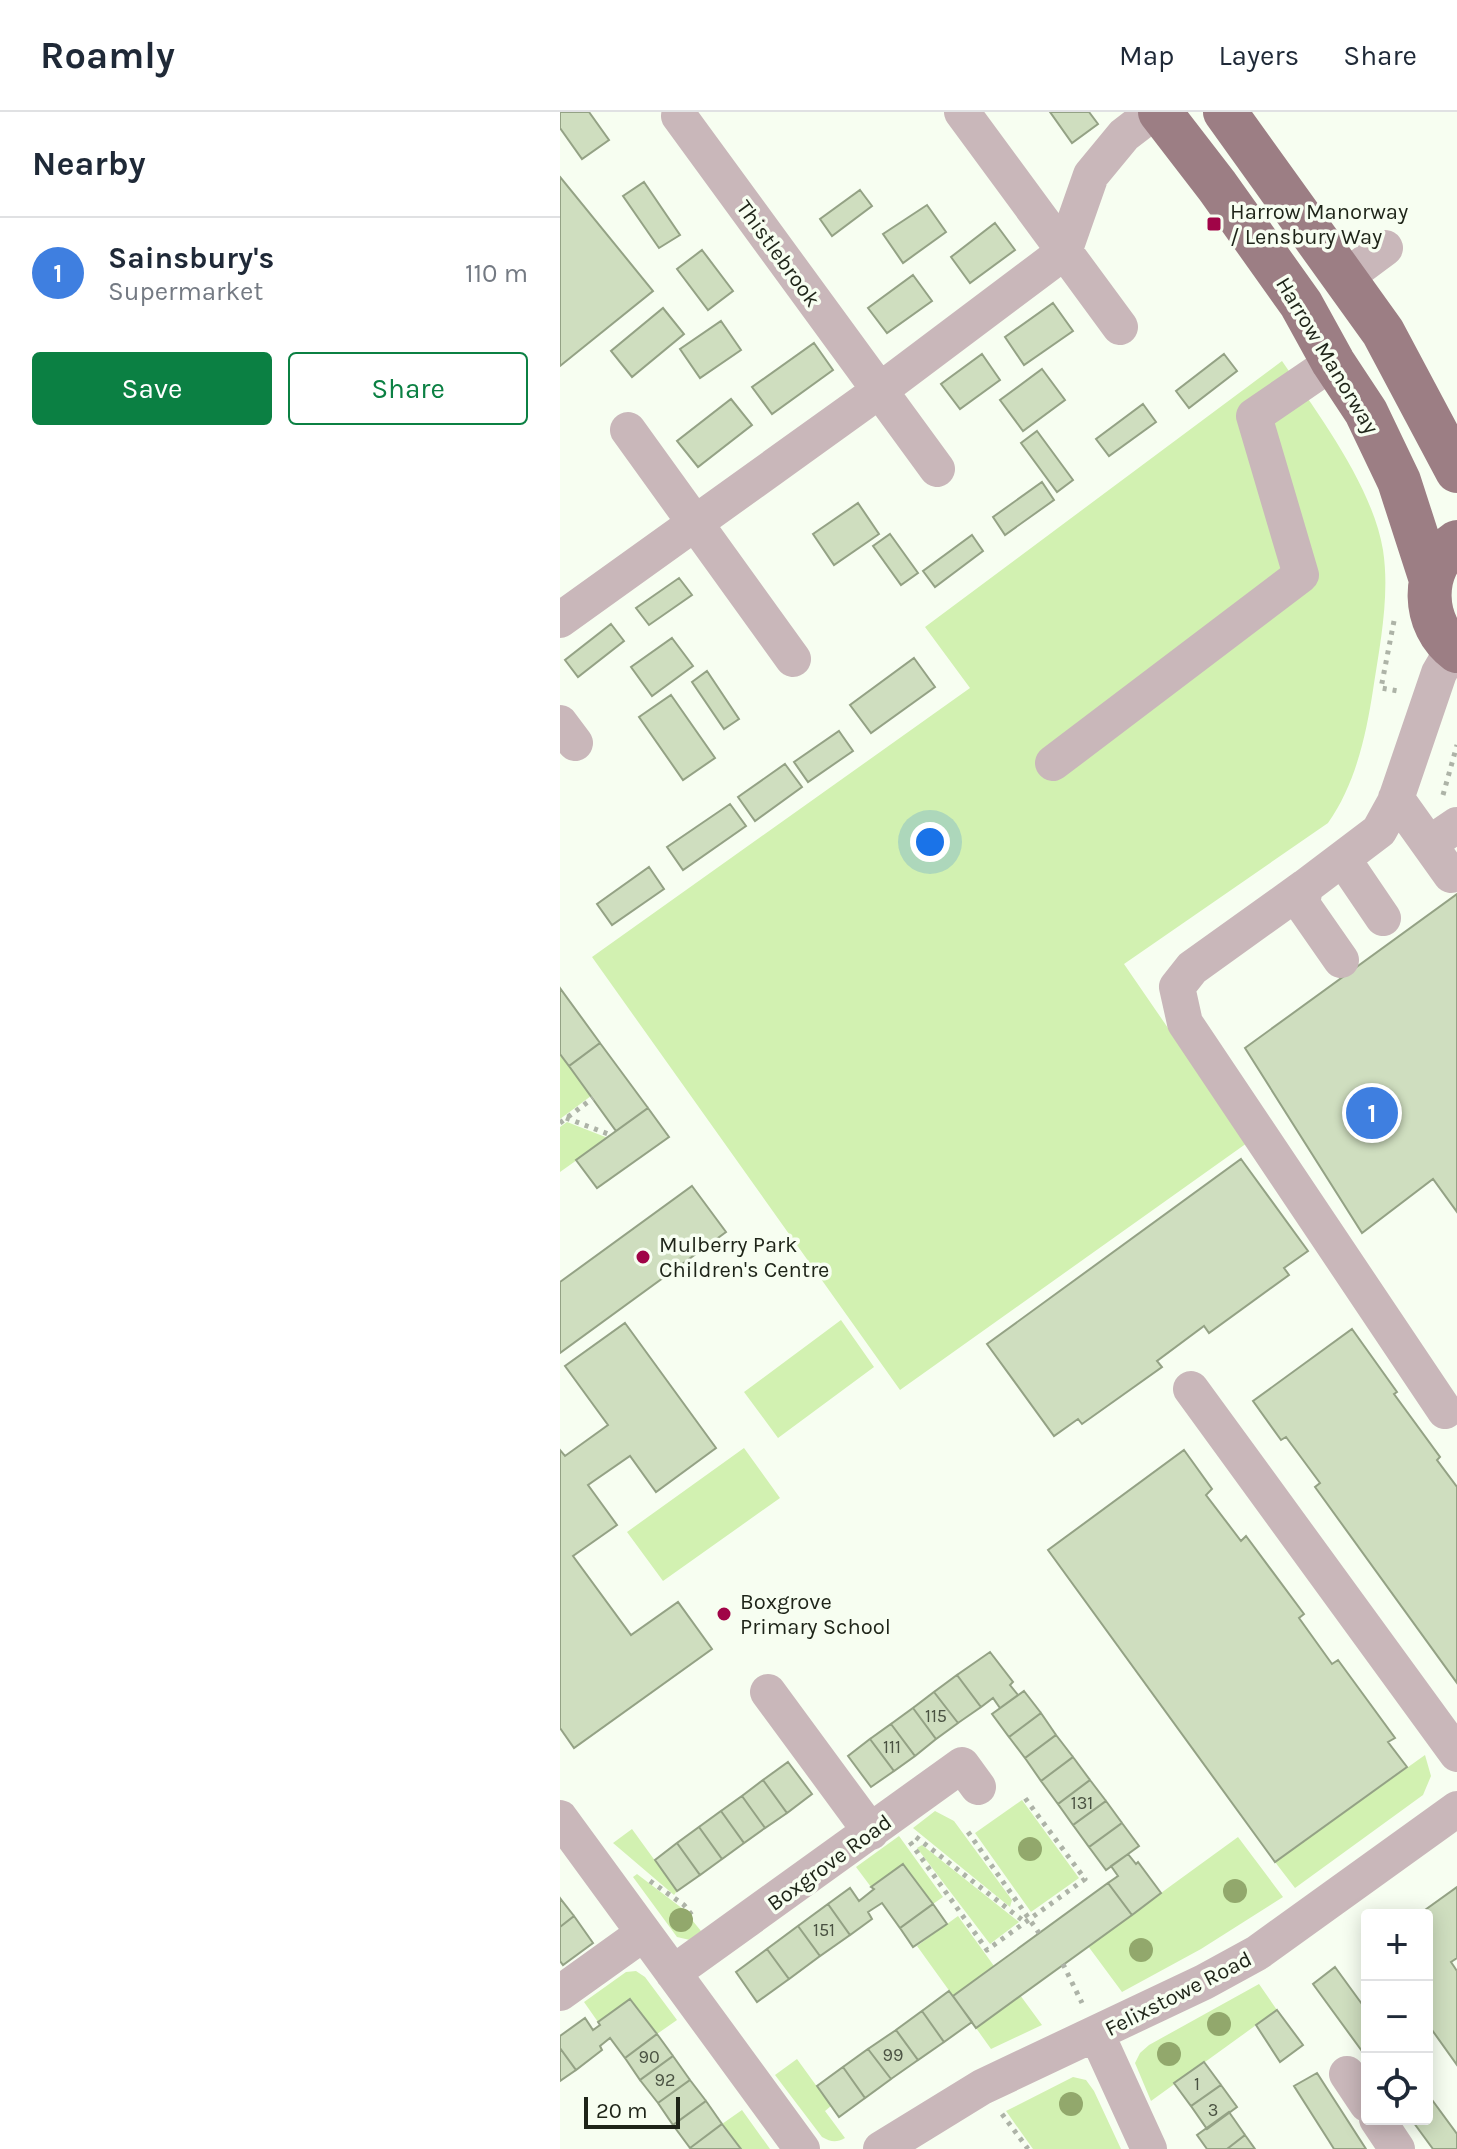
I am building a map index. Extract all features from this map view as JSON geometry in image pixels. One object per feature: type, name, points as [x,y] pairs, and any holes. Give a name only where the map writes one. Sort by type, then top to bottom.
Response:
[{"type":"main road","name":"Harrow Manorway","points":[[1160,112],[1301,304],[1333,362],[1366,412],[1399,481],[1431,580],[1429,605],[1433,620],[1441,636],[1455,650]]},
{"type":"main road","points":[[1225,112],[1383,332],[1457,471]]},
{"type":"main road","points":[[1431,580],[1450,546],[1457,542]]},
{"type":"street","points":[[962,112],[1120,327]]},
{"type":"street","points":[[560,620],[879,391],[1064,252],[1091,175],[1116,143],[1154,112]]},
{"type":"street","name":"Thistlebrook","points":[[679,116],[937,469]]},
{"type":"street","points":[[1346,277],[1385,248]]},
{"type":"street","points":[[1053,763],[1301,575],[1254,416],[1333,362]]},
{"type":"street","points":[[628,430],[793,659]]},
{"type":"street","points":[[1445,1411],[1185,1023],[1177,987],[1192,968],[1379,831],[1396,798],[1439,673],[1455,650]]},
{"type":"street","points":[[1396,798],[1443,823],[1451,875]]},
{"type":"street","points":[[1343,859],[1383,918]]},
{"type":"street","points":[[1305,887],[1302,904],[1341,960]]},
{"type":"street","points":[[1191,1389],[1457,1754]]},
{"type":"street","points":[[768,1692],[871,1832]]},
{"type":"street","name":"Boxgrove Road","points":[[673,1973],[962,1765],[978,1787]]},
{"type":"street","name":"Felixstowe Road","points":[[881,2149],[1091,2023],[1204,1982],[1257,1953],[1457,1809]]},
{"type":"street","points":[[560,1818],[802,2149]]},
{"type":"street","points":[[560,1993],[644,1933]]},
{"type":"street","points":[[1091,2023],[1149,2149]]},
{"type":"street","points":[[1347,2074],[1361,2095]]},
{"type":"street","points":[[1381,2125],[1397,2149]]},
{"type":"path","points":[[1386,668],[1381,688],[1391,690]]},
{"type":"path","points":[[1443,823],[1442,791],[1457,745]]},
{"type":"path","points":[[563,1121],[593,1098]]},
{"type":"path","points":[[563,1121],[611,1135]]},
{"type":"path","points":[[1022,1794],[1085,1879],[987,1950],[910,1837],[1028,1920]]},
{"type":"path","points":[[968,1832],[1039,1933]]},
{"type":"path","points":[[647,1878],[684,1905],[698,1922]]},
{"type":"path","points":[[1063,1964],[1091,2023]]},
{"type":"path","points":[[982,2087],[1028,2149]]},
{"type":"green space","points":[[1282,361],[1356,476],[1368,500],[1383,550],[1383,620],[1363,742],[1345,793],[1328,823],[1124,964],[1247,1143],[900,1390],[592,957],[970,688],[925,627]]},
{"type":"green space","points":[[560,1054],[591,1096],[560,1119]]},
{"type":"green space","points":[[567,1122],[608,1138],[560,1172],[560,1127]]},
{"type":"green space","points":[[841,1320],[874,1367],[778,1438],[744,1392]]},
{"type":"green space","points":[[744,1448],[780,1498],[663,1581],[627,1532]]},
{"type":"green space","points":[[1425,1755],[1431,1776],[1423,1795],[1295,1888],[1275,1862]]},
{"type":"green space","points":[[1022,1800],[1079,1878],[1031,1912],[975,1833]]},
{"type":"green space","points":[[935,1811],[954,1821],[1012,1900],[1010,1907],[913,1828]]},
{"type":"green space","points":[[632,1829],[677,1891],[674,1895],[613,1843]]},
{"type":"green space","points":[[899,1836],[943,1897],[933,1904],[903,1864],[871,1887],[856,1867]]},
{"type":"green space","points":[[1238,1837],[1283,1897],[1201,1949],[1122,1992],[1088,1946]]},
{"type":"green space","points":[[922,1845],[1019,1922],[990,1944],[917,1848]]},
{"type":"green space","points":[[637,1874],[683,1909],[701,1931],[690,1940],[677,1937],[633,1877]]},
{"type":"green space","points":[[958,1916],[994,1966],[953,1996],[917,1946]]},
{"type":"green space","points":[[636,1971],[645,1977],[677,2020],[657,2034],[630,1999],[598,2022],[584,2002],[626,1972]]},
{"type":"green space","points":[[1259,1984],[1277,2010],[1151,2101],[1135,2063],[1140,2053],[1149,2045]]},
{"type":"green space","points":[[1020,1995],[1042,2025],[991,2049],[976,2028]]},
{"type":"green space","points":[[797,2059],[831,2106],[825,2111],[845,2138],[834,2141],[822,2137],[775,2075]]},
{"type":"green space","points":[[1073,2077],[1086,2080],[1094,2091],[1121,2149],[1033,2149],[1006,2111]]},
{"type":"green space","points":[[742,2110],[770,2149],[741,2149],[722,2124]]},
{"type":"building","points":[[560,112],[589,112],[609,140],[582,159],[560,128]]},
{"type":"building","points":[[1050,112],[1089,112],[1098,124],[1072,143]]},
{"type":"building","points":[[560,177],[653,291],[560,366]]},
{"type":"building","points":[[644,182],[680,235],[659,248],[623,196]]},
{"type":"building","points":[[860,190],[872,206],[832,236],[820,219]]},
{"type":"building","points":[[927,205],[946,232],[903,263],[883,234]]},
{"type":"building","points":[[995,223],[1015,250],[970,283],[951,257]]},
{"type":"building","points":[[702,250],[733,291],[708,310],[677,269]]},
{"type":"building","points":[[913,275],[932,301],[887,333],[868,308]]},
{"type":"building","points":[[1053,303],[1073,331],[1024,365],[1005,337]]},
{"type":"building","points":[[663,308],[684,334],[632,377],[611,351]]},
{"type":"building","points":[[721,321],[741,350],[700,378],[680,349]]},
{"type":"building","points":[[814,343],[833,370],[772,414],[752,387]]},
{"type":"building","points":[[982,354],[1000,380],[960,409],[941,384]]},
{"type":"building","points":[[1224,354],[1237,371],[1189,408],[1176,391]]},
{"type":"building","points":[[1042,369],[1065,400],[1023,431],[1000,400]]},
{"type":"building","points":[[731,399],[752,425],[698,467],[677,441]]},
{"type":"building","points":[[1143,404],[1156,422],[1109,456],[1096,439]]},
{"type":"building","points":[[1037,431],[1073,480],[1057,492],[1021,443]]},
{"type":"building","points":[[1042,482],[1054,500],[1005,535],[993,517]]},
{"type":"building","points":[[858,503],[879,534],[834,565],[813,534]]},
{"type":"building","points":[[890,534],[918,573],[901,585],[873,546]]},
{"type":"building","points":[[972,535],[983,551],[935,587],[923,571]]},
{"type":"building","points":[[679,578],[692,595],[649,625],[636,608]]},
{"type":"building","points":[[611,624],[624,641],[578,677],[565,660]]},
{"type":"building","points":[[672,638],[693,666],[652,696],[631,667]]},
{"type":"building","points":[[914,658],[935,687],[871,733],[850,705]]},
{"type":"building","points":[[707,671],[739,719],[724,729],[692,682]]},
{"type":"building","points":[[671,695],[715,758],[683,780],[639,717]]},
{"type":"building","points":[[839,731],[853,751],[808,782],[794,762]]},
{"type":"building","points":[[785,764],[802,787],[755,821],[738,797]]},
{"type":"building","points":[[730,804],[746,826],[683,870],[667,847]]},
{"type":"building","points":[[649,867],[664,889],[612,925],[597,904]]},
{"type":"building","points":[[1457,894],[1457,1212],[1433,1179],[1362,1233],[1245,1048]]},
{"type":"building","points":[[560,988],[600,1043],[569,1066],[560,1054]]},
{"type":"building","points":[[600,1043],[648,1108],[616,1131],[569,1066]]},
{"type":"building","points":[[648,1108],[669,1137],[597,1188],[576,1160]]},
{"type":"building","points":[[1241,1159],[1308,1251],[1284,1268],[1289,1275],[1209,1333],[1204,1326],[1157,1361],[1162,1367],[1082,1424],[1078,1419],[1054,1436],[987,1344]]},
{"type":"building","name":"Mulberry Park Children's Centre","points":[[692,1186],[726,1232],[560,1353],[560,1282]]},
{"type":"building","points":[[625,1323],[716,1448],[656,1492],[630,1456],[588,1485],[617,1525],[573,1556],[631,1635],[678,1602],[712,1649],[574,1748],[560,1728],[560,1450],[565,1456],[608,1425],[565,1366]]},
{"type":"building","points":[[1352,1329],[1397,1392],[1394,1394],[1440,1457],[1437,1460],[1457,1487],[1457,1683],[1315,1487],[1320,1483],[1286,1437],[1281,1440],[1253,1401]]},
{"type":"building","points":[[1184,1450],[1212,1489],[1206,1495],[1241,1541],[1246,1536],[1304,1614],[1299,1618],[1332,1664],[1338,1660],[1395,1738],[1388,1742],[1407,1767],[1275,1862],[1048,1550]]},
{"type":"building","points":[[990,1652],[1013,1682],[1010,1685],[1018,1695],[1000,1708],[993,1698],[981,1707],[957,1675]]},
{"type":"building","points":[[957,1675],[981,1707],[958,1723],[934,1692]]},
{"type":"building","points":[[1024,1691],[1041,1713],[1009,1737],[992,1714]]},
{"type":"building","points":[[934,1692],[958,1723],[936,1739],[913,1708]]},
{"type":"building","points":[[913,1708],[936,1739],[915,1756],[891,1724]]},
{"type":"building","points":[[1041,1713],[1056,1735],[1025,1758],[1009,1737]]},
{"type":"building","points":[[891,1724],[915,1756],[894,1771],[870,1739]]},
{"type":"building","points":[[1056,1735],[1073,1757],[1041,1781],[1025,1758]]},
{"type":"building","points":[[870,1739],[894,1771],[871,1787],[848,1756]]},
{"type":"building","points":[[1073,1757],[1090,1780],[1058,1804],[1041,1781]]},
{"type":"building","points":[[788,1762],[812,1794],[787,1813],[763,1780]]},
{"type":"building","points":[[763,1780],[787,1813],[765,1828],[742,1796]]},
{"type":"building","points":[[1090,1780],[1106,1801],[1073,1825],[1058,1804]]},
{"type":"building","points":[[742,1796],[765,1828],[744,1843],[721,1811]]},
{"type":"building","points":[[1106,1801],[1122,1823],[1089,1847],[1073,1825]]},
{"type":"building","points":[[721,1811],[744,1843],[722,1859],[699,1827]]},
{"type":"building","points":[[1122,1823],[1139,1846],[1106,1870],[1089,1847]]},
{"type":"building","points":[[699,1827],[722,1859],[700,1875],[677,1843]]},
{"type":"building","points":[[677,1843],[700,1875],[677,1891],[655,1860]]},
{"type":"building","points":[[1128,1854],[1136,1864],[1138,1862],[1161,1893],[1132,1915],[1108,1883],[1118,1876],[1111,1866]]},
{"type":"building","points":[[903,1864],[933,1904],[900,1928],[882,1903],[868,1912],[872,1919],[850,1935],[828,1904],[850,1888],[859,1901],[874,1889],[871,1887]]},
{"type":"building","points":[[1108,1883],[1132,1915],[976,2028],[953,1996]]},
{"type":"building","points":[[1457,1887],[1457,1958],[1451,1962],[1457,1971],[1457,2065],[1433,2031],[1433,1909],[1426,1909]]},
{"type":"building","points":[[560,1898],[574,1916],[560,1927]]},
{"type":"building","points":[[828,1904],[850,1935],[820,1956],[798,1926]]},
{"type":"building","points":[[933,1904],[947,1924],[913,1947],[900,1928]]},
{"type":"building","points":[[574,1916],[593,1943],[563,1965],[560,1961],[560,1927]]},
{"type":"building","points":[[798,1926],[820,1956],[789,1979],[767,1949]]},
{"type":"building","points":[[767,1949],[789,1979],[757,2002],[736,1972]]},
{"type":"building","points":[[1335,1967],[1361,2003],[1361,2050],[1313,1984]]},
{"type":"building","points":[[949,1991],[972,2022],[944,2042],[922,2011]]},
{"type":"building","points":[[630,1999],[657,2034],[625,2058],[610,2038],[600,2046],[602,2050],[576,2070],[560,2048],[560,2036],[585,2018],[593,2030],[600,2025],[598,2022]]},
{"type":"building","points":[[1277,2010],[1303,2045],[1280,2062],[1256,2025]]},
{"type":"building","points":[[922,2011],[944,2042],[918,2060],[896,2030]]},
{"type":"building","points":[[896,2030],[918,2060],[891,2079],[868,2049]]},
{"type":"building","points":[[657,2034],[673,2056],[640,2080],[625,2058]]},
{"type":"building","points":[[560,2048],[576,2070],[560,2081]]},
{"type":"building","points":[[868,2049],[891,2079],[865,2098],[843,2067]]},
{"type":"building","points":[[673,2056],[690,2080],[658,2103],[640,2080]]},
{"type":"building","points":[[1204,2062],[1221,2085],[1191,2106],[1174,2083]]},
{"type":"building","points":[[843,2067],[865,2098],[839,2117],[817,2086]]},
{"type":"building","points":[[1317,2073],[1366,2149],[1334,2149],[1294,2086]]},
{"type":"building","points":[[690,2080],[706,2101],[673,2125],[658,2103]]},
{"type":"building","points":[[1221,2085],[1237,2107],[1207,2129],[1191,2106]]},
{"type":"building","points":[[706,2101],[722,2124],[690,2148],[673,2125]]},
{"type":"building","points":[[1433,2101],[1457,2134],[1457,2149],[1433,2149],[1415,2125],[1433,2125]]},
{"type":"building","points":[[1229,2112],[1245,2135],[1227,2149],[1207,2149],[1197,2135]]},
{"type":"building","points":[[722,2124],[741,2149],[690,2148]]},
{"type":"building","points":[[1245,2135],[1255,2149],[1227,2149]]},
{"type":"place","name":"Harrow Manorway / Lensbury Way","points":[[1214,224]]},
{"type":"place","name":"Sainsbury's","points":[[1372,1113]]},
{"type":"place","name":"Mulberry Park Children's Centre","points":[[643,1257]]},
{"type":"place","name":"Boxgrove Primary School","points":[[724,1614]]}]
